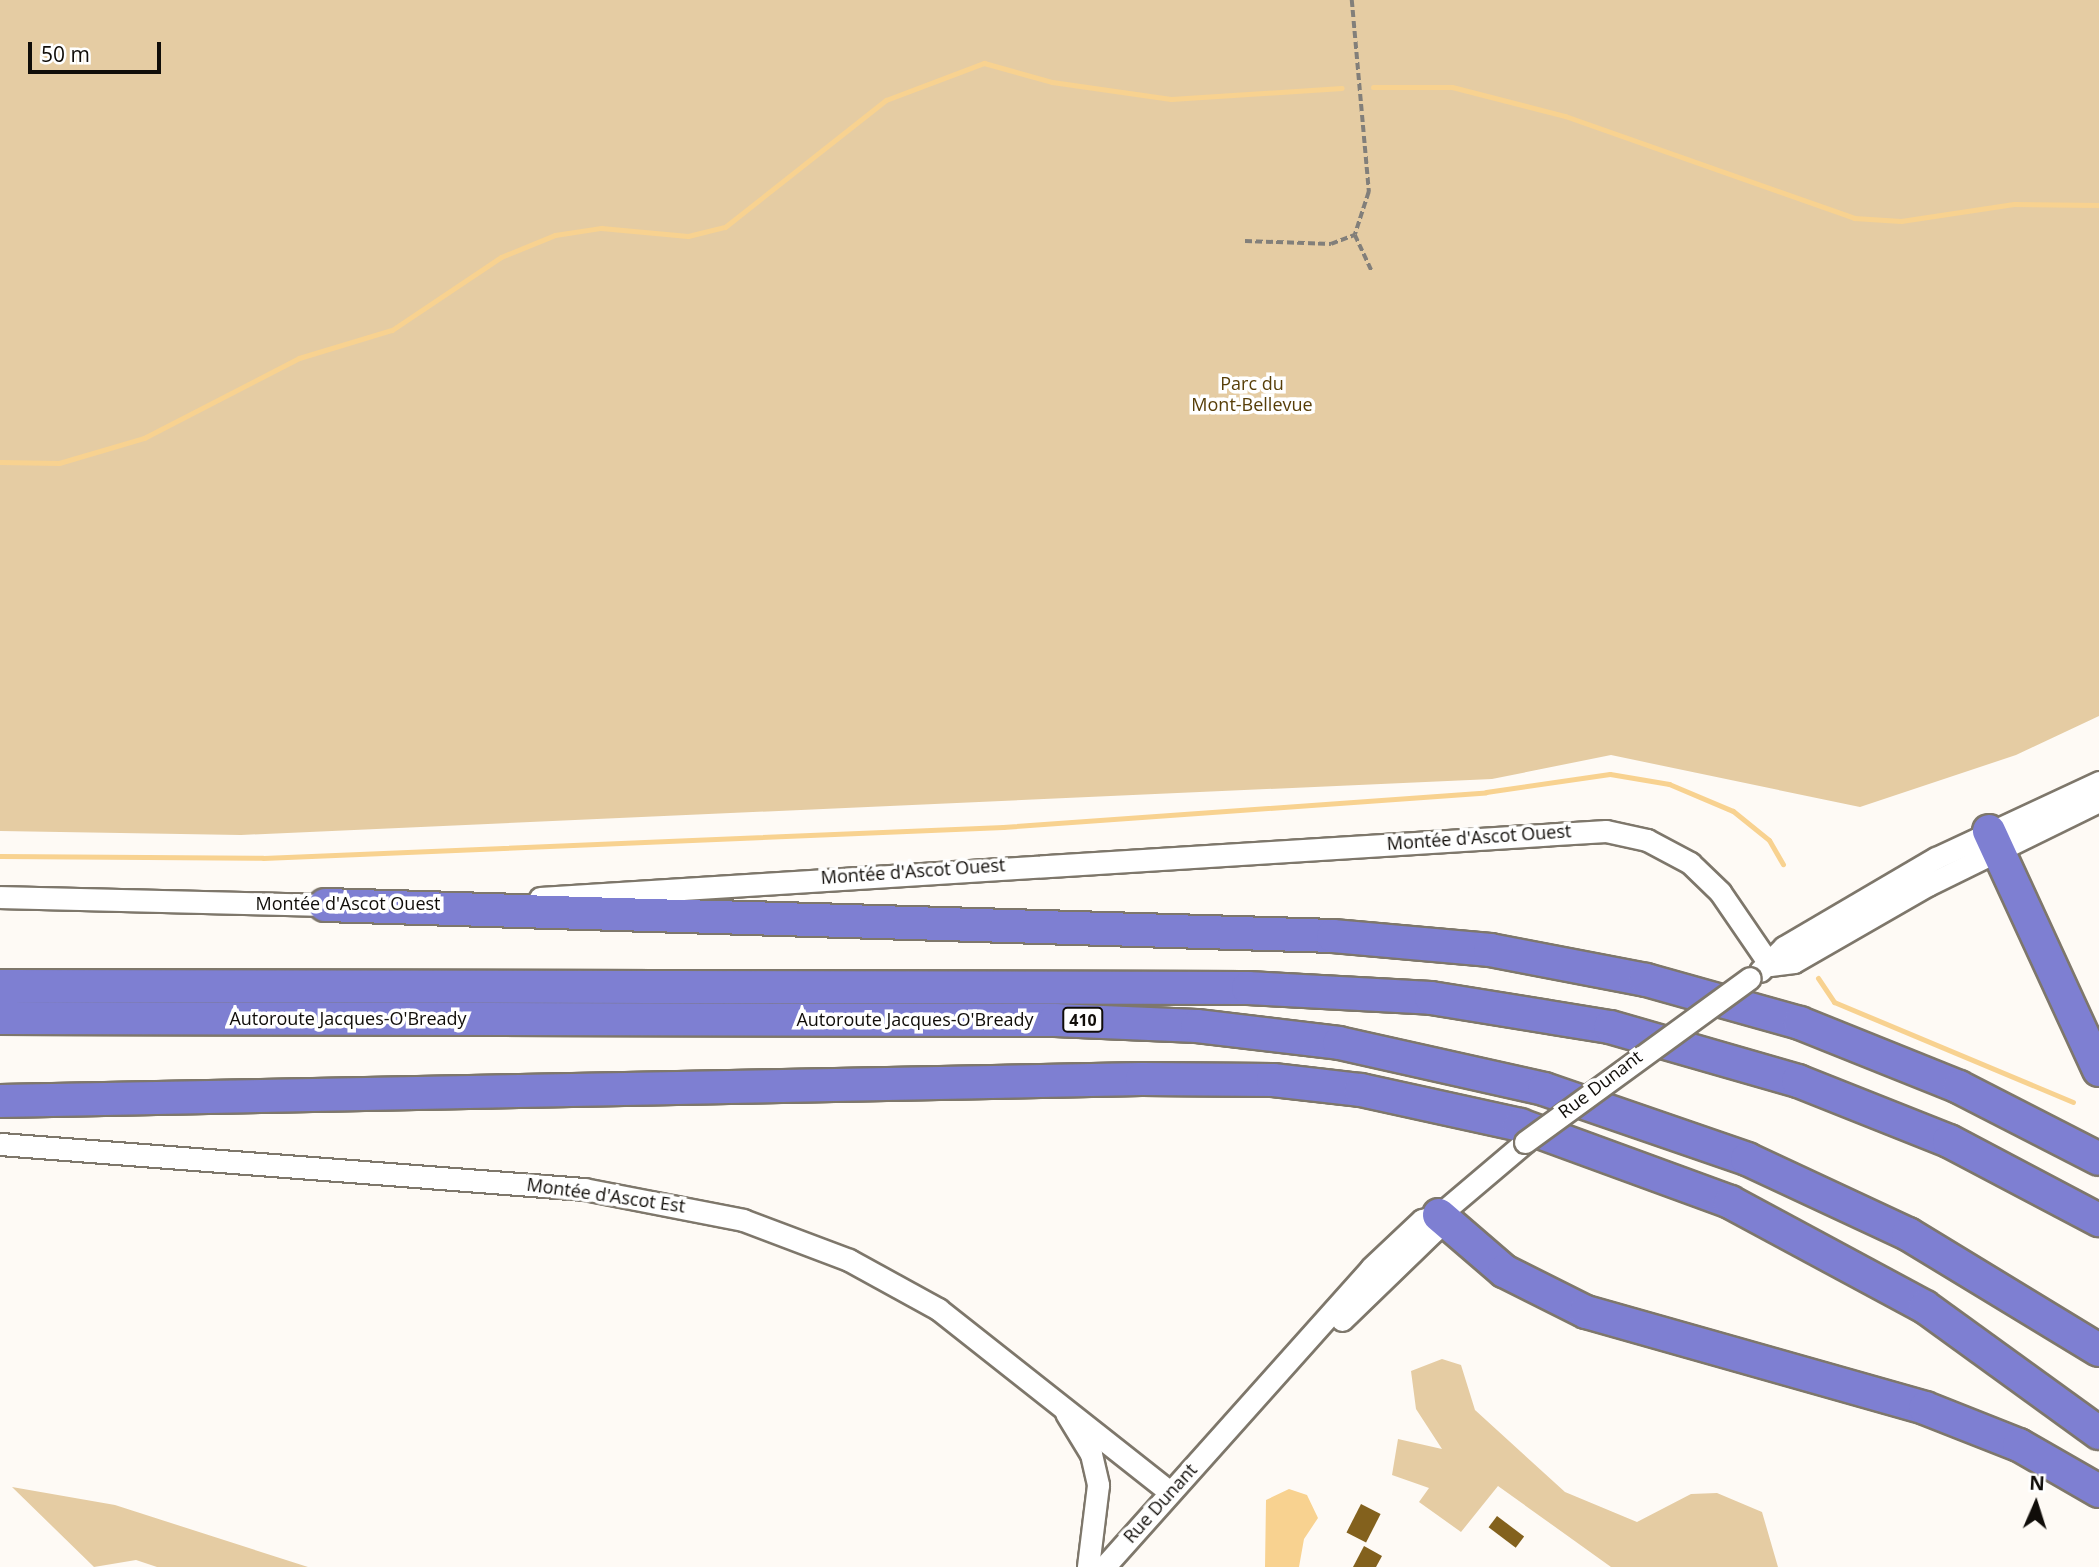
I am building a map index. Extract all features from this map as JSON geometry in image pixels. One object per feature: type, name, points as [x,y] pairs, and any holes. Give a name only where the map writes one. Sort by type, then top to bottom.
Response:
[{"type":"highway","points":[[1993,840],[2099,1070]]},
{"type":"highway","points":[[325,905],[1333,936],[1480,949],[1646,979],[1782,1017],[1931,1074],[2099,1158]]},
{"type":"highway","name":"Autoroute Jacques-O'Bready","points":[[0,986],[1237,988],[1431,998],[1610,1027],[1768,1071],[1916,1126],[2099,1220]]},
{"type":"highway","name":"Autoroute Jacques-O'Bready","points":[[0,1017],[1067,1020],[1327,1042],[1544,1089],[1747,1158],[1929,1245],[2099,1350]]},
{"type":"highway","points":[[0,1101],[1142,1079],[1273,1080],[1361,1090],[1540,1131],[1753,1213],[1942,1318],[2099,1433]]},
{"type":"highway","points":[[1439,1215],[1504,1271],[1587,1312],[1925,1408],[2019,1445],[2099,1490]]},
{"type":"street","name":"Rue Dunant","points":[[1104,1567],[1371,1268],[1422,1220],[1439,1215],[1511,1154],[1770,965],[1794,962],[1993,840],[2099,782]]},
{"type":"street","name":"Rue Dunant","points":[[1993,840],[2099,801]]},
{"type":"street","name":"Montée d'Ascot Ouest","points":[[0,897],[325,905],[555,897],[1606,831],[1647,840],[1689,863],[1720,892],[1770,965]]},
{"type":"street","name":"Montée d'Ascot Est","points":[[0,1143],[561,1186],[697,1207],[790,1235],[888,1280],[968,1329],[1170,1492]]},
{"type":"street","points":[[1052,1395],[1085,1443],[1097,1476],[1099,1511],[1088,1567]]},
{"type":"path","points":[[1352,0],[1369,192],[1356,235],[1372,271]]},
{"type":"path","points":[[1245,241],[1331,244],[1356,235]]},
{"type":"green space","name":"Parc du Mont-Bellevue","points":[[0,0],[2099,0],[2099,716],[2016,755],[1860,807],[1611,755],[1492,779],[241,835],[0,831]]},
{"type":"green space","points":[[1442,1359],[1461,1365],[1475,1410],[1565,1492],[1637,1522],[1691,1494],[1717,1493],[1762,1512],[1778,1567],[1611,1567],[1498,1486],[1461,1532],[1419,1502],[1429,1488],[1392,1475],[1398,1439],[1442,1449],[1416,1409],[1411,1371]]},
{"type":"green space","points":[[12,1487],[115,1505],[308,1567],[157,1567],[136,1560],[94,1567]]},
{"type":"shaded area","points":[[1289,1489],[1307,1495],[1318,1518],[1304,1539],[1299,1567],[1265,1567],[1266,1500]]},
{"type":"building","points":[[1361,1504],[1381,1514],[1366,1542],[1346,1533]]},
{"type":"building","points":[[1497,1516],[1524,1536],[1516,1548],[1489,1527]]},
{"type":"building","points":[[1364,1546],[1382,1556],[1376,1567],[1353,1567]]},
{"type":"waterway","points":[[0,462],[59,463],[144,438],[299,358],[392,330],[501,257],[555,235],[601,228],[688,236],[725,227],[886,100],[984,63],[1052,82],[1171,99],[1342,88]]},
{"type":"waterway","points":[[1373,87],[1452,87],[1565,116],[1854,218],[1901,221],[2014,204],[2099,205]]},
{"type":"waterway","points":[[0,856],[263,858],[1003,827],[1486,792],[1610,774],[1669,784],[1733,811],[1769,840],[1783,864]]},
{"type":"waterway","points":[[1818,978],[1834,1002],[2073,1102]]}]
